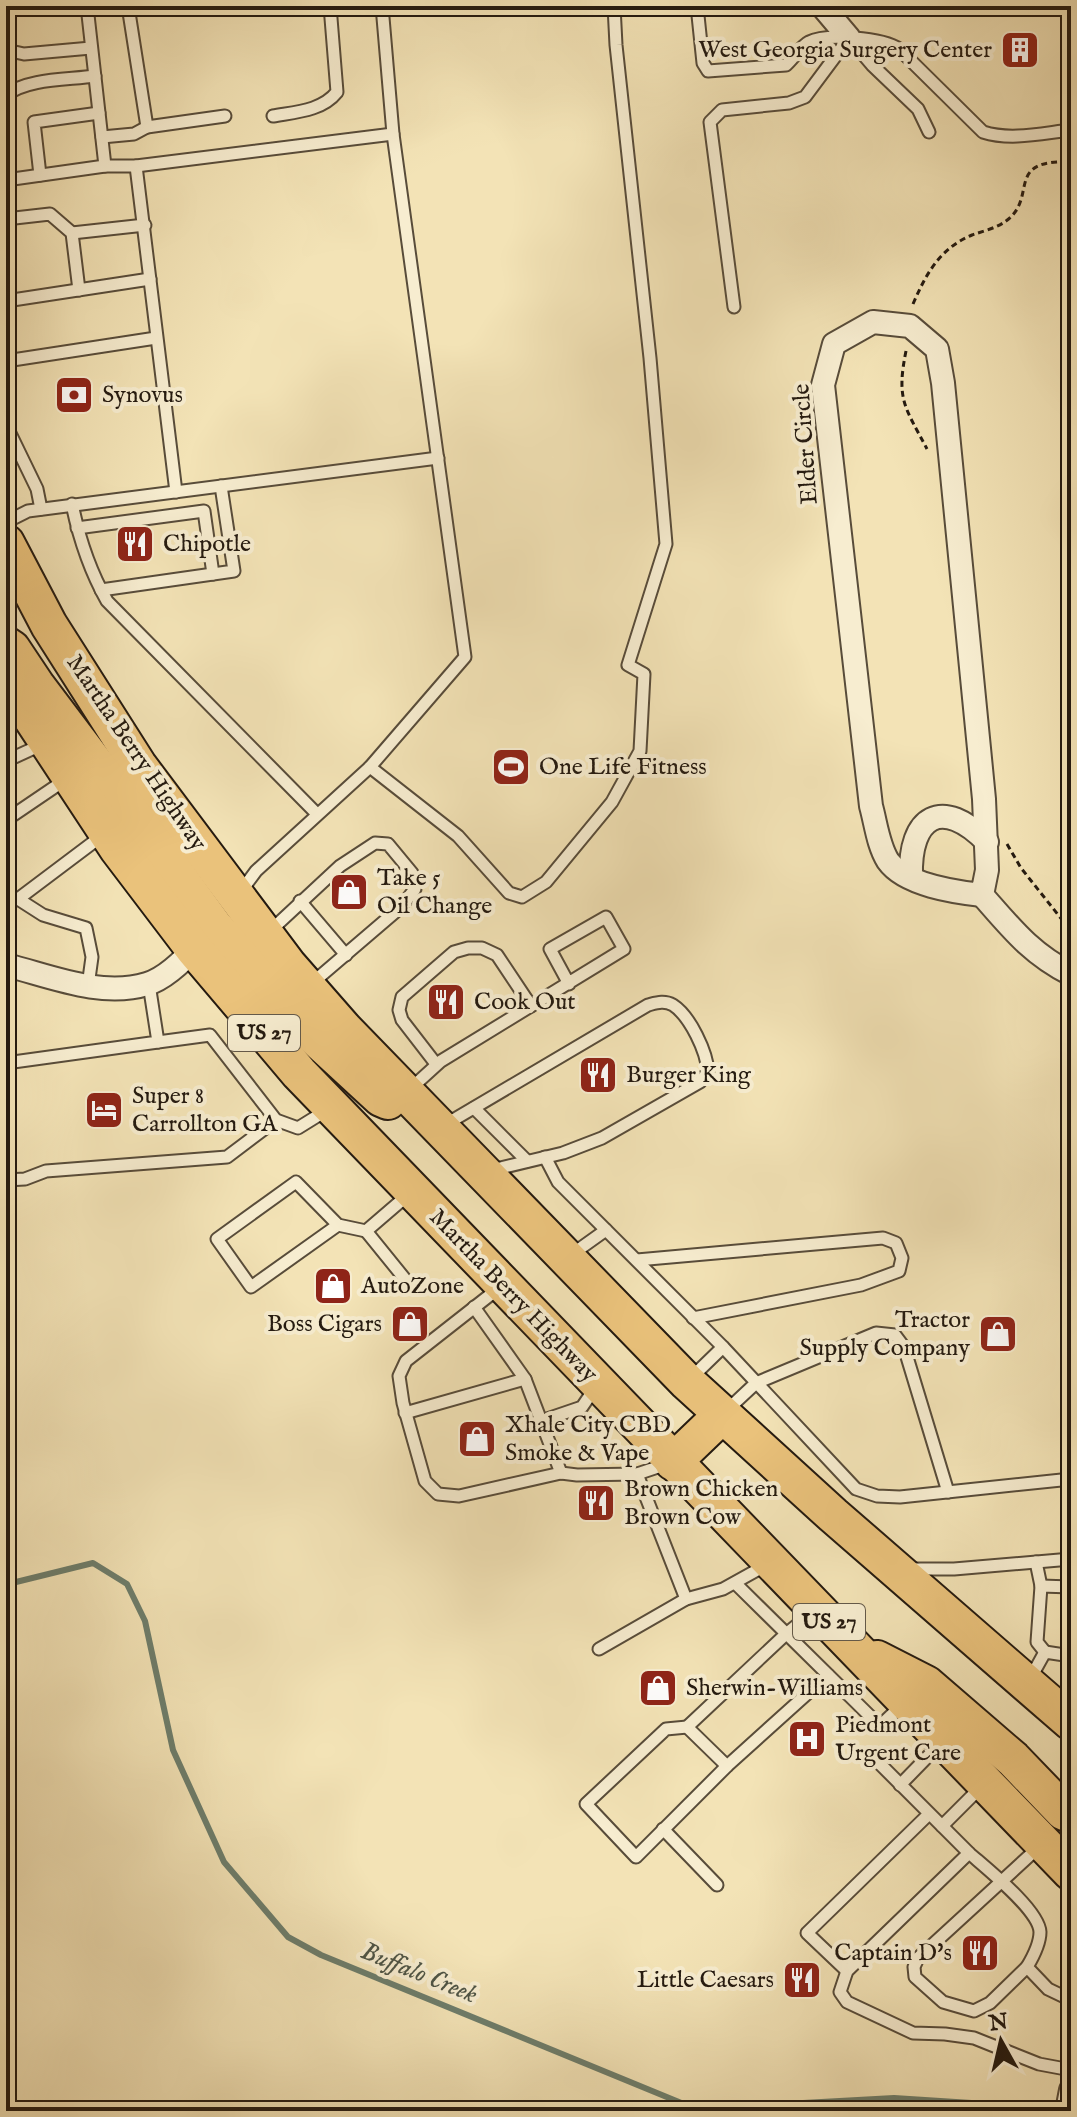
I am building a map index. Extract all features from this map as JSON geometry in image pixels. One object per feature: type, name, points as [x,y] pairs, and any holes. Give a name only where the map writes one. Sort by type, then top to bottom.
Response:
[{"type":"main road","name":"Martha Berry Highway","points":[[6,543],[49,625],[138,765],[237,898],[344,1029],[687,1382],[898,1569],[1036,1668],[1071,1722]]},
{"type":"main road","points":[[6,645],[101,771],[204,938],[381,1098],[426,1113]]},
{"type":"main road","name":"Martha Berry Highway","points":[[9,690],[107,832],[204,938],[264,1033],[412,1191],[488,1296],[598,1384],[1071,1872]]},
{"type":"main road","points":[[673,1462],[722,1415]]},
{"type":"main road","points":[[851,1645],[926,1684],[1013,1759],[1064,1812],[1071,1814]]},
{"type":"street","points":[[822,6],[849,38]]},
{"type":"street","name":"Elder Circle","points":[[873,322],[910,326],[937,349],[996,842],[982,895],[942,889],[911,877],[889,862],[881,847],[871,806],[823,385],[834,344],[873,322]]},
{"type":"street","points":[[911,877],[913,843],[924,823],[936,818],[963,821],[996,842]]},
{"type":"street","points":[[982,895],[1020,940],[1045,961],[1071,974]]},
{"type":"street","points":[[6,965],[88,986],[126,988],[149,984],[174,968],[237,898]]},
{"type":"street","points":[[1067,2111],[1071,2090]]},
{"type":"lane","points":[[87,6],[105,166]]},
{"type":"lane","points":[[128,6],[147,127]]},
{"type":"lane","points":[[273,116],[313,108],[330,101],[337,92],[330,6]]},
{"type":"lane","points":[[237,898],[256,871],[316,813],[370,767],[465,657],[393,134],[382,6]]},
{"type":"lane","points":[[370,767],[458,836],[509,893],[522,897],[546,882],[612,802],[640,751],[644,674],[628,665],[666,544],[614,6]]},
{"type":"lane","points":[[697,6],[703,63],[708,71],[786,65],[810,41],[849,38],[886,41],[899,49],[983,132],[1017,136],[1071,130]]},
{"type":"lane","points":[[849,38],[918,109],[929,132]]},
{"type":"lane","points":[[734,307],[710,122],[722,110],[789,103],[805,97],[849,38]]},
{"type":"lane","points":[[6,50],[24,54],[91,48]]},
{"type":"lane","points":[[6,95],[33,84],[95,76]]},
{"type":"lane","points":[[40,175],[34,122],[99,113]]},
{"type":"lane","points":[[102,137],[134,134],[147,127],[225,116]]},
{"type":"lane","points":[[6,180],[393,134]]},
{"type":"lane","points":[[136,166],[176,492]]},
{"type":"lane","points":[[6,219],[50,214],[72,233],[79,290]]},
{"type":"lane","points":[[72,233],[145,225]]},
{"type":"lane","points":[[6,301],[150,279]]},
{"type":"lane","points":[[6,361],[156,338]]},
{"type":"lane","points":[[6,425],[37,489],[41,509]]},
{"type":"lane","points":[[6,522],[28,511],[72,504],[438,458]]},
{"type":"lane","points":[[101,590],[234,571],[221,486]]},
{"type":"lane","points":[[200,489],[213,574]]},
{"type":"lane","points":[[72,504],[77,528],[107,601],[316,813]]},
{"type":"lane","points":[[77,528],[204,511]]},
{"type":"lane","points":[[6,761],[47,743]]},
{"type":"lane","points":[[6,820],[69,776]]},
{"type":"lane","points":[[88,986],[92,957],[86,928],[43,915],[18,899],[107,832]]},
{"type":"lane","points":[[266,935],[340,866],[375,843],[388,844],[412,873],[415,889],[401,907],[308,987]]},
{"type":"lane","points":[[300,901],[346,955]]},
{"type":"lane","points":[[483,1172],[545,1157],[602,1138],[700,1082],[708,1072],[708,1061],[699,1038],[675,1006],[663,1001],[648,1005],[474,1108],[426,1113],[436,1064],[569,984],[624,949],[606,917],[550,949],[569,984]]},
{"type":"lane","points":[[436,1064],[402,1020],[399,1010],[402,997],[454,952],[482,948],[497,955],[531,1006]]},
{"type":"lane","points":[[149,984],[158,1042]]},
{"type":"lane","points":[[6,1063],[210,1035],[276,1120],[298,1128],[331,1107]]},
{"type":"lane","points":[[474,1108],[527,1161]]},
{"type":"lane","points":[[6,1180],[25,1179],[46,1171],[227,1157],[276,1120]]},
{"type":"lane","points":[[545,1157],[558,1182],[723,1347],[856,1489],[877,1496],[900,1497],[1071,1479]]},
{"type":"lane","points":[[338,1225],[251,1287],[217,1239],[296,1182],[338,1225],[366,1231],[413,1289]]},
{"type":"lane","points":[[366,1231],[412,1191]]},
{"type":"lane","points":[[567,1258],[606,1230]]},
{"type":"lane","points":[[637,1260],[883,1238],[896,1243],[902,1258],[899,1271],[861,1285],[693,1318]]},
{"type":"lane","points":[[561,1473],[525,1379],[488,1296],[406,1361],[399,1376],[405,1413],[425,1481],[438,1494],[459,1496],[561,1473],[637,1474],[673,1462]]},
{"type":"lane","points":[[722,1415],[756,1383],[876,1333],[895,1335],[904,1347],[948,1492]]},
{"type":"lane","points":[[687,1382],[723,1347]]},
{"type":"lane","points":[[405,1413],[525,1379]]},
{"type":"lane","points":[[541,1421],[582,1407],[598,1384]]},
{"type":"lane","points":[[637,1474],[686,1599]]},
{"type":"lane","points":[[898,1569],[954,1569],[1071,1559]]},
{"type":"lane","points":[[599,1649],[686,1599],[735,1583],[770,1562]]},
{"type":"lane","points":[[1036,1562],[1041,1586],[1036,1668],[1070,1656],[1070,1640]]},
{"type":"lane","points":[[735,1583],[880,1726],[906,1702]]},
{"type":"lane","points":[[1041,1586],[1071,1587]]},
{"type":"lane","points":[[817,1610],[786,1634],[687,1727],[666,1729],[586,1804],[636,1857],[727,1766],[828,1675]]},
{"type":"lane","points":[[687,1727],[727,1766]]},
{"type":"lane","points":[[900,1785],[944,1741]]},
{"type":"lane","points":[[877,1761],[929,1814],[969,1853],[1000,1882],[1022,1903],[1040,1930],[1036,1952],[1027,1967],[990,2003],[974,2011],[943,2002],[915,1977],[914,1967],[918,1958],[1000,1882],[1030,1858],[1043,1843]]},
{"type":"lane","points":[[942,1826],[985,1783]]},
{"type":"lane","points":[[847,1971],[807,1933],[929,1814]]},
{"type":"lane","points":[[663,1829],[717,1885]]},
{"type":"lane","points":[[969,1853],[847,1971],[840,1992],[847,2002],[913,2033],[974,2038],[1039,2064],[1071,2070]]},
{"type":"lane","points":[[1027,1967],[1048,1989],[1071,2000]]},
{"type":"path","points":[[996,842],[1071,931]]},
{"type":"waterway","name":"Buffalo Creek","points":[[6,1587],[93,1563],[127,1584],[145,1621],[173,1750],[224,1862],[288,1937],[321,1955],[696,2109],[894,2098],[1049,2108]]},
{"type":"place","name":"West Georgia Surgery Center","points":[[1020,50]]},
{"type":"place","name":"Synovus","points":[[74,395]]},
{"type":"place","name":"Chipotle","points":[[135,544]]},
{"type":"place","name":"One Life Fitness","points":[[511,767]]},
{"type":"place","name":"Take 5 Oil Change","points":[[349,892]]},
{"type":"place","name":"Cook Out","points":[[446,1002]]},
{"type":"place","name":"Burger King","points":[[598,1075]]},
{"type":"place","name":"Super 8 Carrollton GA","points":[[104,1110]]},
{"type":"place","name":"AutoZone","points":[[333,1286]]},
{"type":"place","name":"Boss Cigars","points":[[410,1324]]},
{"type":"place","name":"Tractor Supply Company","points":[[998,1334]]},
{"type":"place","name":"Xhale City CBD Smoke & Vape","points":[[477,1439]]},
{"type":"place","name":"Brown Chicken Brown Cow","points":[[596,1503]]},
{"type":"place","name":"Sherwin-Williams","points":[[658,1688]]},
{"type":"place","name":"Piedmont Urgent Care","points":[[807,1739]]},
{"type":"place","name":"Captain D's","points":[[980,1953]]},
{"type":"place","name":"Little Caesars","points":[[802,1980]]}]
